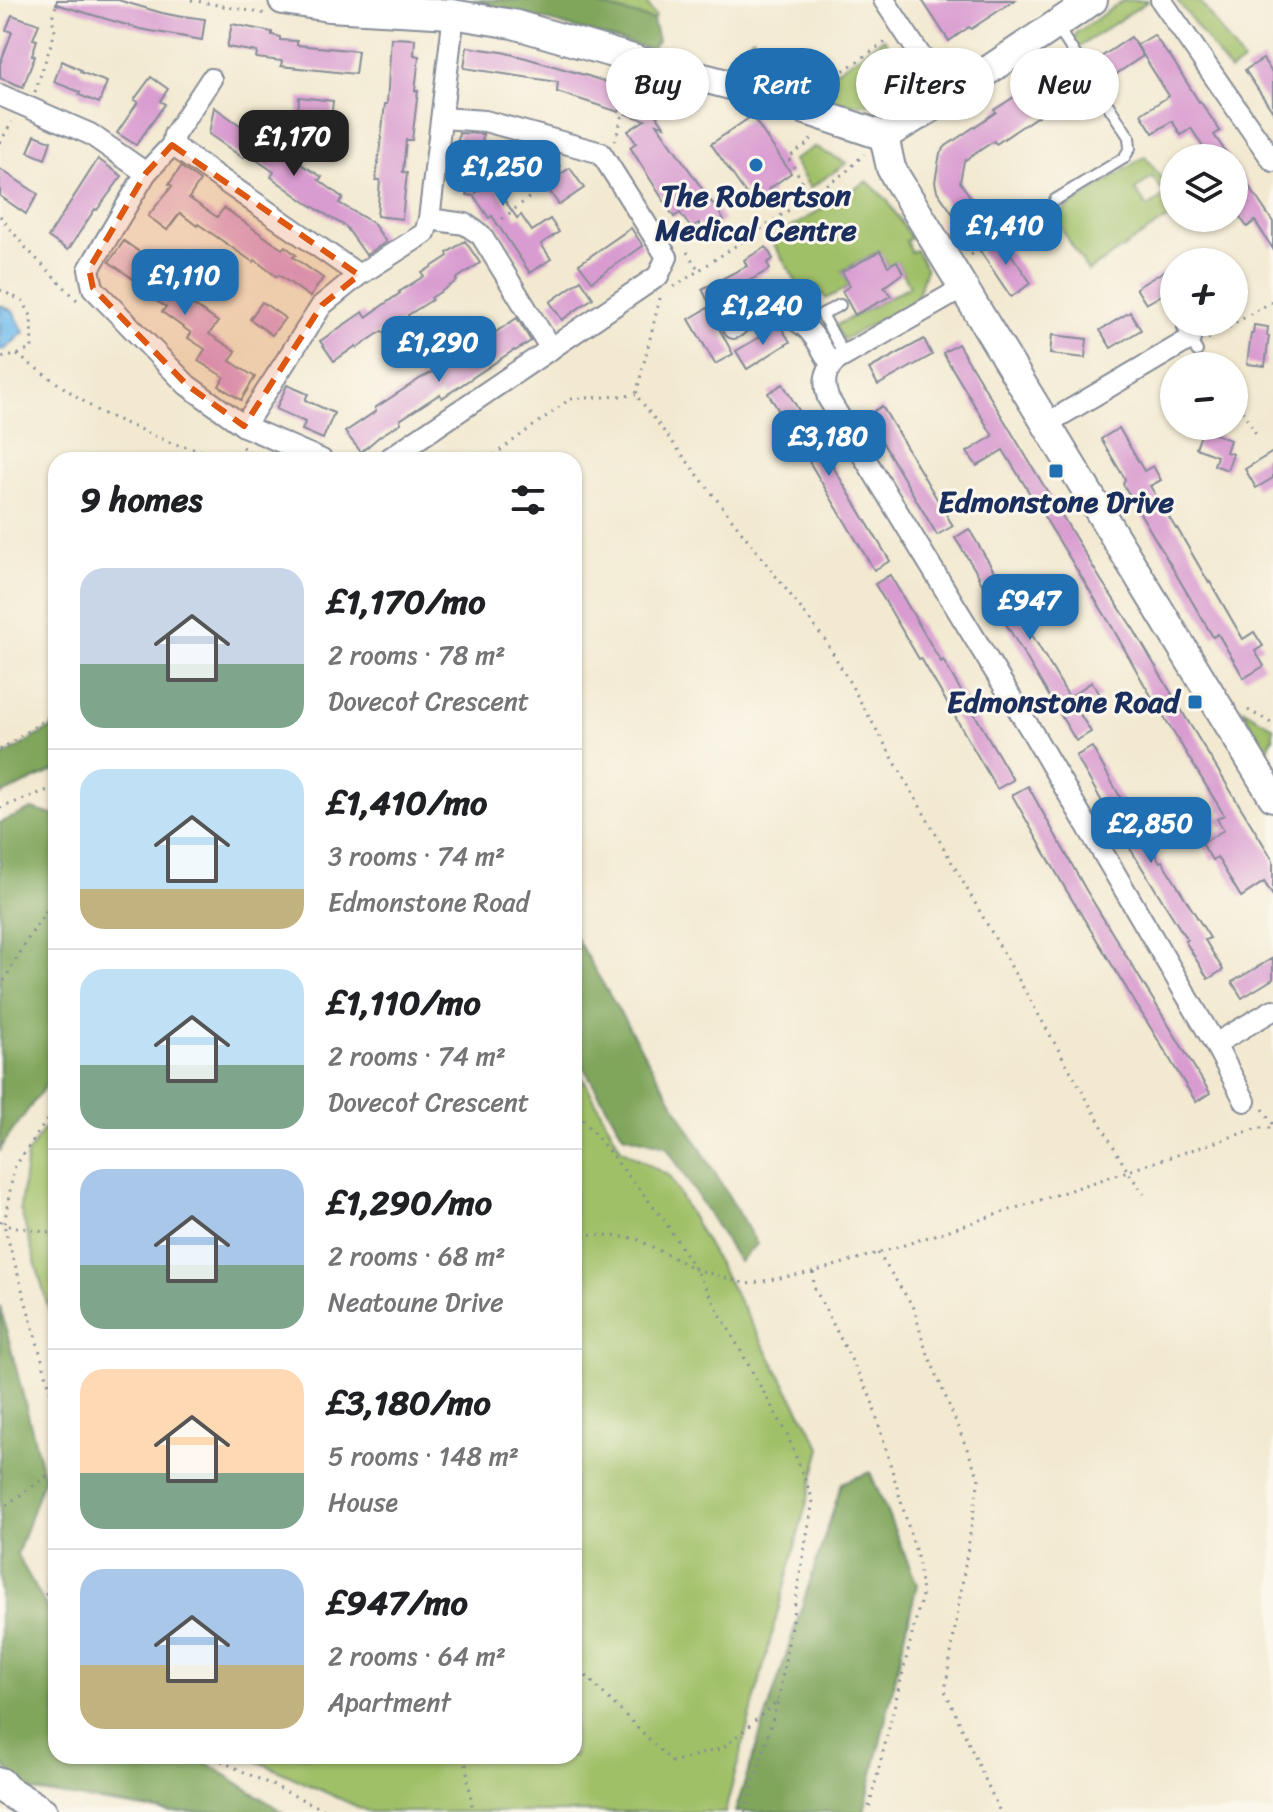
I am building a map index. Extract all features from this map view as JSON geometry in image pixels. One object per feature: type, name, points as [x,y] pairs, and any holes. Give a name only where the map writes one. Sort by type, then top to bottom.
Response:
[{"type":"main road","points":[[0,1783],[42,1812]]},
{"type":"street","points":[[884,0],[916,48]]},
{"type":"street","points":[[994,67],[1093,0]]},
{"type":"street","points":[[1161,0],[1273,161]]},
{"type":"street","points":[[298,1],[367,10],[452,14],[513,24],[725,84]]},
{"type":"street","points":[[244,426],[322,305],[359,275],[425,233],[442,118],[452,14]]},
{"type":"street","points":[[211,79],[174,135],[172,145],[146,173],[89,269],[93,288],[187,385],[244,426],[304,452]]},
{"type":"street","points":[[0,95],[90,134],[146,173]]},
{"type":"street","points":[[399,452],[658,276],[667,257],[594,150],[485,121],[442,118]]},
{"type":"street","points":[[834,120],[884,136],[911,120]]},
{"type":"street","points":[[884,136],[891,168],[1271,788]]},
{"type":"street","points":[[172,145],[359,275]]},
{"type":"street","points":[[429,219],[465,224],[481,235],[551,349]]},
{"type":"street","points":[[957,278],[838,360],[825,380],[828,398],[1032,732],[1215,1044],[1245,1101]]},
{"type":"street","points":[[734,328],[741,322],[774,310],[812,331],[838,360]]},
{"type":"street","points":[[1046,424],[1193,340]]},
{"type":"street","points":[[1215,1044],[1273,1010]]},
{"type":"lane","points":[[1055,200],[1124,158],[1130,148],[1129,137],[1056,25]]},
{"type":"lane","points":[[838,360],[822,314],[840,305]]},
{"type":"path","points":[[0,143],[26,106],[55,32],[52,17],[58,0]]},
{"type":"path","points":[[840,73],[888,40]]},
{"type":"path","points":[[481,235],[531,196],[535,182],[616,141],[622,120]]},
{"type":"path","points":[[811,195],[788,158],[810,142],[820,120]]},
{"type":"path","points":[[957,278],[1041,206]]},
{"type":"path","points":[[0,216],[24,246]]},
{"type":"path","points":[[636,395],[661,295],[658,276]]},
{"type":"path","points":[[0,290],[23,301],[31,316],[32,348],[0,358]]},
{"type":"path","points":[[1193,340],[1273,301]]},
{"type":"path","points":[[17,355],[99,412],[171,443],[208,452]]},
{"type":"path","points":[[498,452],[570,399],[636,395]]},
{"type":"path","points":[[636,395],[826,641],[1128,1172],[1144,1194]]},
{"type":"path","points":[[1248,420],[1258,437]]},
{"type":"path","points":[[0,750],[48,717]]},
{"type":"path","points":[[0,808],[48,790]]},
{"type":"path","points":[[0,988],[48,909]]},
{"type":"path","points":[[582,1118],[664,1220],[695,1269],[787,1434],[813,1500],[778,1701],[745,1812]]},
{"type":"path","points":[[48,1119],[14,1168],[4,1225],[48,1381]]},
{"type":"path","points":[[582,1234],[635,1238],[695,1269],[747,1284],[813,1272],[878,1253],[1258,1128],[1273,1128]]},
{"type":"path","points":[[0,1221],[4,1225],[48,1233]]},
{"type":"path","points":[[878,1253],[914,1308],[923,1342],[979,1478],[945,1691],[1000,1812]]},
{"type":"path","points":[[813,1272],[814,1287],[871,1398],[919,1563],[922,1595],[868,1812]]},
{"type":"path","points":[[0,1510],[48,1475]]},
{"type":"path","points":[[582,1672],[672,1762],[723,1748],[778,1701]]},
{"type":"path","points":[[227,1764],[329,1812]]},
{"type":"path","points":[[466,1764],[473,1812]]},
{"type":"highlighted area","points":[[172,145],[359,275],[322,305],[244,426],[187,385],[93,288],[89,269],[146,173]]},
{"type":"green space","points":[[472,0],[580,0],[653,20],[658,41],[652,48]]},
{"type":"green space","points":[[580,0],[644,0],[656,17],[653,20]]},
{"type":"green space","points":[[1124,0],[1148,1],[1078,48],[1074,44],[1076,33]]},
{"type":"green space","points":[[1177,0],[1199,0],[1243,62],[1230,71]]},
{"type":"green space","points":[[753,37],[760,48],[741,48]]},
{"type":"green space","points":[[884,38],[891,48],[869,48]]},
{"type":"green space","points":[[856,57],[856,104],[840,103],[840,68]]},
{"type":"green space","points":[[814,147],[847,163],[810,188],[793,160]]},
{"type":"green space","points":[[1145,156],[1160,177],[1160,187],[1152,177],[1135,190],[1148,207],[1160,199],[1160,223],[1088,271],[1054,217]]},
{"type":"green space","points":[[867,181],[887,200],[911,238],[906,241],[911,252],[916,250],[926,268],[917,299],[843,340],[835,326],[910,286],[897,262],[888,266],[879,251],[842,271],[850,286],[826,299],[818,286],[804,294],[771,240]]},
{"type":"green space","points":[[1242,709],[1273,727],[1273,738],[1266,751]]},
{"type":"green space","points":[[48,730],[48,774],[0,795],[0,758]]},
{"type":"green space","points":[[32,809],[48,814],[48,1082],[0,1152],[0,823]]},
{"type":"green space","points":[[582,949],[757,1244],[739,1262],[666,1146],[623,1135],[582,1065]]},
{"type":"green space","points":[[582,1076],[621,1149],[669,1176],[821,1448],[725,1812],[369,1812],[264,1764],[582,1764]]},
{"type":"green space","points":[[48,1122],[48,1307],[20,1208],[27,1155]]},
{"type":"green space","points":[[0,1306],[44,1477],[17,1555],[48,1610],[48,1764],[208,1764],[283,1812],[171,1812],[26,1790],[0,1761]]},
{"type":"green space","points":[[870,1472],[917,1584],[864,1812],[735,1812],[842,1483]]},
{"type":"water","points":[[0,305],[13,311],[24,332],[4,350],[0,349]]},
{"type":"building","points":[[57,0],[118,0],[162,13],[205,19],[202,40],[140,29],[56,4]]},
{"type":"building","points":[[922,0],[1015,0],[949,41]]},
{"type":"building","points":[[12,15],[39,24],[33,39],[37,40],[32,55],[35,56],[23,87],[0,78],[0,64],[12,32],[6,30]]},
{"type":"building","points":[[232,24],[272,32],[280,40],[297,41],[297,45],[358,51],[355,74],[281,66],[282,61],[256,58],[257,52],[227,47]]},
{"type":"building","points":[[1154,35],[1220,131],[1214,135],[1220,144],[1201,144],[1191,128],[1181,135],[1172,121],[1153,133],[1141,114],[1169,96],[1137,45]]},
{"type":"building","points":[[1131,37],[1143,56],[1119,72],[1119,48],[1114,48]]},
{"type":"building","points":[[391,38],[415,39],[414,55],[419,56],[412,140],[406,140],[403,172],[407,173],[402,219],[377,216],[380,180],[376,180],[387,104]]},
{"type":"building","points":[[467,47],[526,58],[606,82],[606,108],[557,92],[558,82],[464,68]]},
{"type":"building","points":[[1263,59],[1273,74],[1273,112],[1245,70]]},
{"type":"building","points":[[62,61],[107,82],[99,103],[54,82]]},
{"type":"building","points":[[151,77],[168,89],[160,101],[165,104],[136,145],[117,133],[138,102],[134,100]]},
{"type":"building","points":[[299,97],[333,101],[331,119],[298,115]]},
{"type":"building","points":[[1010,100],[1010,120],[1032,120],[964,161],[960,182],[984,216],[964,230],[937,191],[935,182],[940,153],[984,120],[994,120],[994,110]]},
{"type":"building","points":[[214,107],[244,128],[247,125],[272,141],[322,177],[319,180],[343,198],[339,203],[373,223],[386,242],[366,255],[346,227],[271,177],[274,172],[248,154],[243,158],[209,134]]},
{"type":"building","points":[[645,120],[660,120],[664,126],[657,124],[724,220],[705,233],[699,223],[691,228],[680,213],[674,217],[630,147],[636,143],[628,131]]},
{"type":"building","name":"The Robertson Medical Centre","points":[[746,120],[755,120],[791,173],[769,189],[772,193],[754,205],[711,144]]},
{"type":"building","points":[[459,133],[483,134],[476,193],[492,182],[517,218],[521,215],[532,231],[550,219],[559,232],[541,244],[551,259],[530,273],[492,216],[489,218],[474,196],[467,195],[466,164],[455,163]]},
{"type":"building","points":[[35,135],[51,141],[45,159],[28,152]]},
{"type":"building","points":[[98,159],[122,176],[68,250],[48,237]]},
{"type":"building","points":[[181,167],[200,181],[189,198],[217,217],[224,208],[282,249],[285,246],[296,255],[293,257],[323,278],[310,297],[180,213],[167,230],[148,216],[172,186],[169,184]]},
{"type":"building","points":[[570,168],[584,188],[559,205],[545,184]]},
{"type":"building","points":[[0,169],[38,194],[26,214],[0,196]]},
{"type":"building","points":[[1248,185],[1273,222],[1273,249],[1255,221],[1248,226]]},
{"type":"building","points":[[631,228],[643,246],[592,281],[579,264]]},
{"type":"building","points":[[1000,238],[1031,283],[1011,297],[980,251]]},
{"type":"building","points":[[124,241],[166,271],[163,276],[193,297],[189,302],[218,322],[209,334],[236,351],[230,361],[255,377],[241,400],[219,386],[224,377],[198,361],[205,349],[188,338],[191,333],[162,312],[166,307],[153,299],[156,295],[109,262]]},
{"type":"building","points":[[465,241],[480,263],[409,317],[334,361],[320,341],[363,312],[366,317],[424,276],[422,273]]},
{"type":"building","points":[[766,247],[773,259],[767,263],[770,269],[747,282],[750,286],[711,307],[702,289],[747,266],[744,260]]},
{"type":"building","points":[[880,251],[888,266],[897,261],[903,273],[884,287],[891,296],[855,315],[842,291],[850,286],[842,272]]},
{"type":"building","points":[[1160,274],[1160,296],[1146,304],[1136,288]]},
{"type":"building","points":[[581,280],[593,298],[562,320],[550,302]]},
{"type":"building","points":[[262,302],[285,318],[272,335],[250,319]]},
{"type":"building","points":[[708,308],[733,354],[715,364],[689,319]]},
{"type":"building","points":[[1130,312],[1141,330],[1111,348],[1100,330]]},
{"type":"building","points":[[517,318],[531,341],[442,398],[440,394],[400,420],[401,423],[361,452],[345,432],[376,411],[375,408]]},
{"type":"building","points":[[1254,325],[1268,327],[1265,366],[1248,364]]},
{"type":"building","points":[[778,326],[790,342],[747,369],[736,351]]},
{"type":"building","points":[[1052,335],[1087,339],[1085,358],[1050,354]]},
{"type":"building","points":[[924,339],[932,355],[878,385],[869,369]]},
{"type":"building","points":[[958,344],[1273,860],[1273,896],[1264,882],[1241,897],[1217,857],[1212,860],[1202,843],[1224,830],[1217,819],[1224,815],[1003,450],[977,466],[967,452],[993,436],[943,353]]},
{"type":"building","points":[[783,384],[890,561],[874,570],[768,393]]},
{"type":"building","points":[[287,385],[308,394],[305,400],[334,413],[323,439],[302,430],[305,422],[276,409]]},
{"type":"building","points":[[882,406],[953,526],[937,535],[867,416]]},
{"type":"building","points":[[1119,428],[1144,471],[1153,466],[1161,480],[1150,486],[1243,639],[1254,632],[1263,646],[1255,651],[1264,666],[1244,678],[1218,634],[1213,637],[1123,484],[1125,479],[1101,439]]},
{"type":"building","points":[[1199,440],[1230,440],[1226,452],[1233,454],[1227,470],[1214,465],[1217,456],[1196,448]]},
{"type":"building","points":[[1273,452],[1273,478],[1256,488],[1245,469]]},
{"type":"building","points":[[969,529],[1069,697],[1092,682],[1101,696],[1078,711],[1091,732],[1076,741],[955,538]]},
{"type":"building","points":[[890,575],[1013,780],[997,789],[875,584]]},
{"type":"building","points":[[1092,747],[1132,818],[1210,938],[1205,940],[1223,970],[1208,979],[1076,756]]},
{"type":"building","points":[[1028,786],[1086,890],[1210,1093],[1196,1102],[1012,795]]},
{"type":"building","points":[[1273,958],[1273,979],[1242,998],[1232,982]]},
{"type":"place","name":"The Robertson Medical Centre","points":[[756,165]]},
{"type":"place","name":"Edmonstone Drive","points":[[1056,471]]},
{"type":"place","name":"Edmonstone Road","points":[[1195,702]]}]
